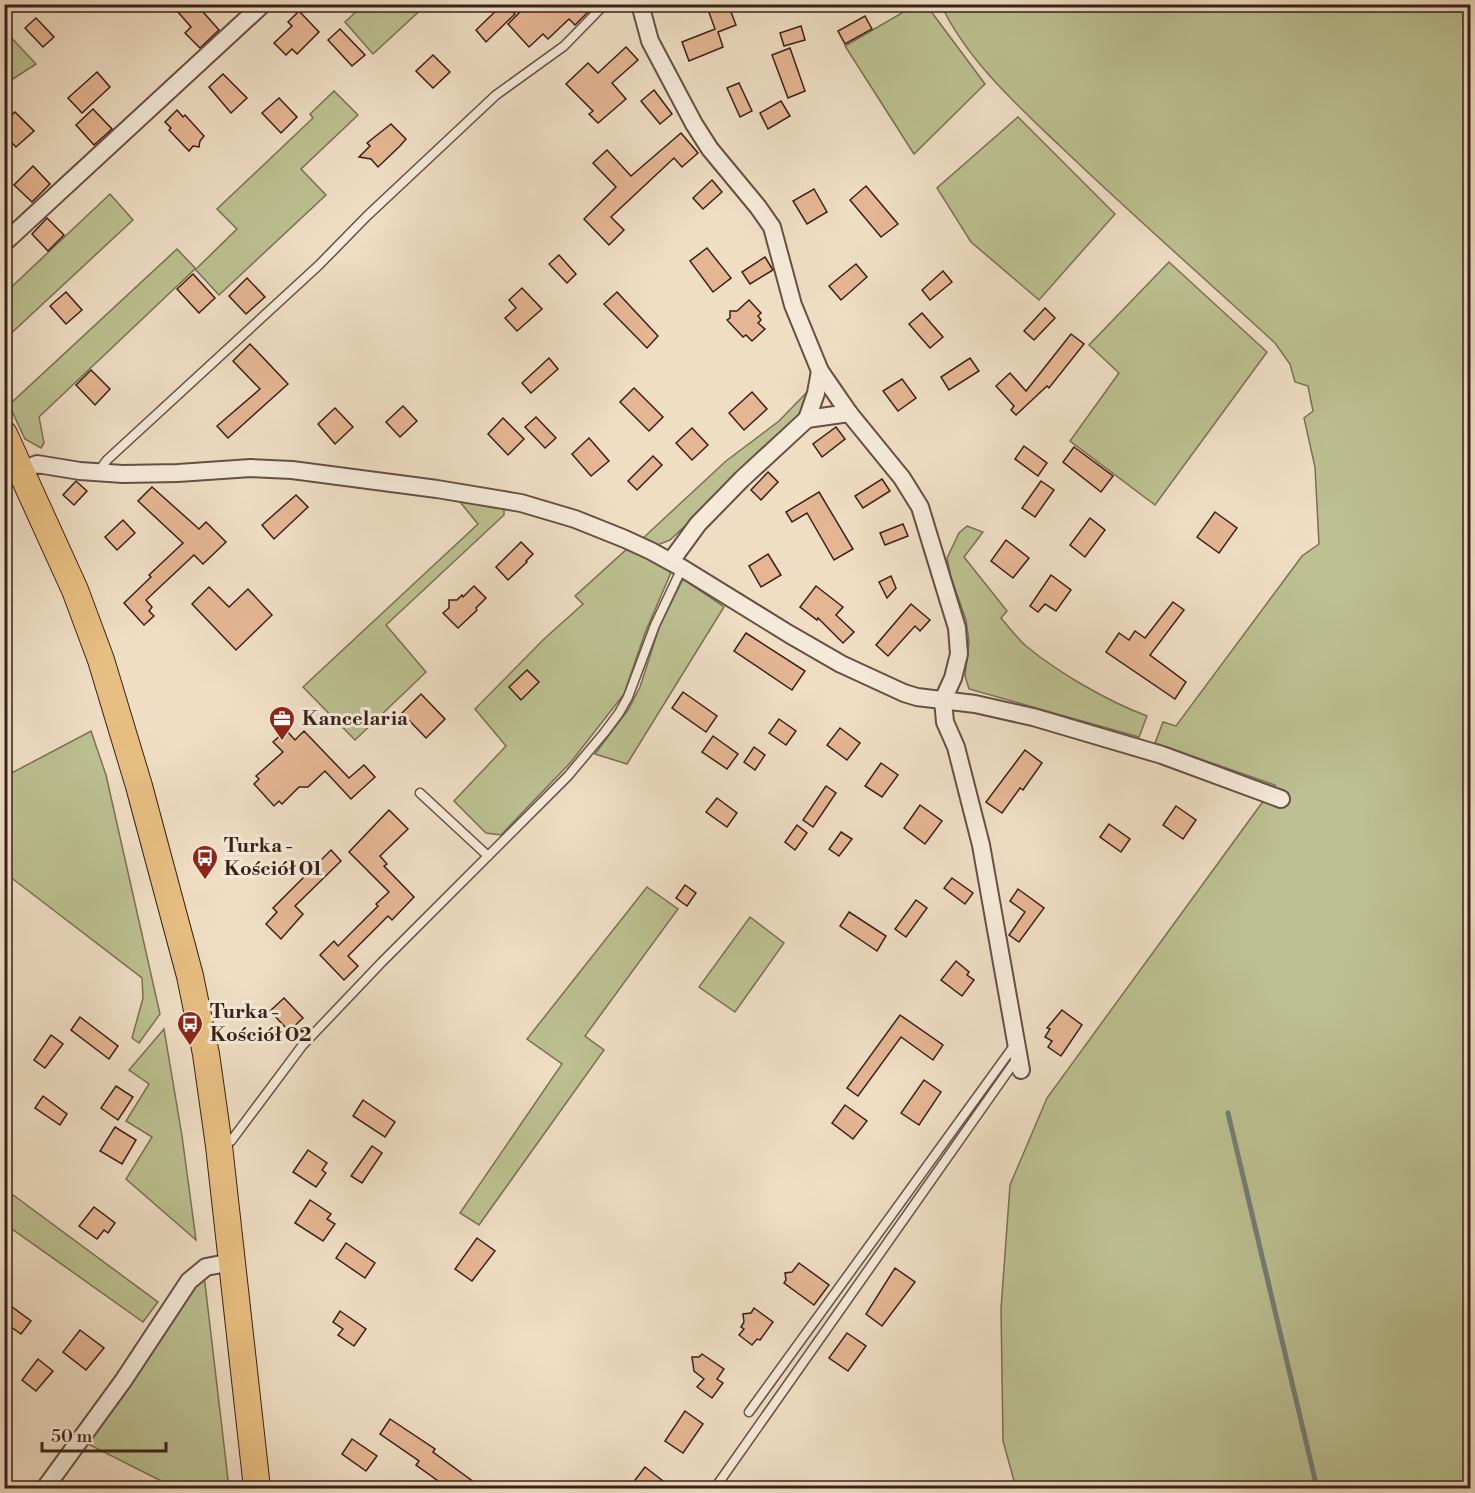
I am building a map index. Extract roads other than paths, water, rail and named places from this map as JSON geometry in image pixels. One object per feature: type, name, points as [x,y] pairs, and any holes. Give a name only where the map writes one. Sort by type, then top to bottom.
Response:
[{"type":"main road","points":[[4,434],[75,590],[95,642],[140,786],[192,984],[206,1054],[219,1146],[257,1488]]},
{"type":"street","points":[[4,243],[263,4]]},
{"type":"street","points":[[640,4],[653,47],[694,124],[710,149],[772,227],[793,305],[820,371],[849,413],[902,478],[921,507],[957,628],[958,654],[953,678],[943,700],[945,722],[956,747],[981,845],[1018,1056]]},
{"type":"street","points":[[677,565],[698,524],[742,479],[807,419],[816,393],[820,371]]},
{"type":"street","points":[[807,419],[849,413]]},
{"type":"street","points":[[21,470],[37,464],[98,472],[178,473],[276,469],[322,473],[521,503],[575,519],[625,538],[677,565],[848,668],[917,697],[975,704],[1144,749],[1281,799]]},
{"type":"street","points":[[45,1488],[123,1381],[189,1281],[206,1267],[232,1262]]},
{"type":"lane","points":[[98,472],[107,460],[320,265],[367,216],[496,95],[564,46],[605,4]]},
{"type":"lane","points":[[219,1146],[231,1141],[302,1046],[382,962],[568,776],[619,714],[628,697],[677,565]]},
{"type":"lane","points":[[420,793],[488,856]]},
{"type":"lane","points":[[749,1412],[1018,1056]]},
{"type":"lane","points":[[715,1488],[1018,1056]]},
{"type":"waterway","points":[[1228,1113],[1317,1488]]},
{"type":"place","name":"Kancelaria","points":[[282,742]]},
{"type":"place","name":"Turka - Kościół 01","points":[[205,881]]},
{"type":"place","name":"Turka - Kościół 02","points":[[190,1047]]}]
